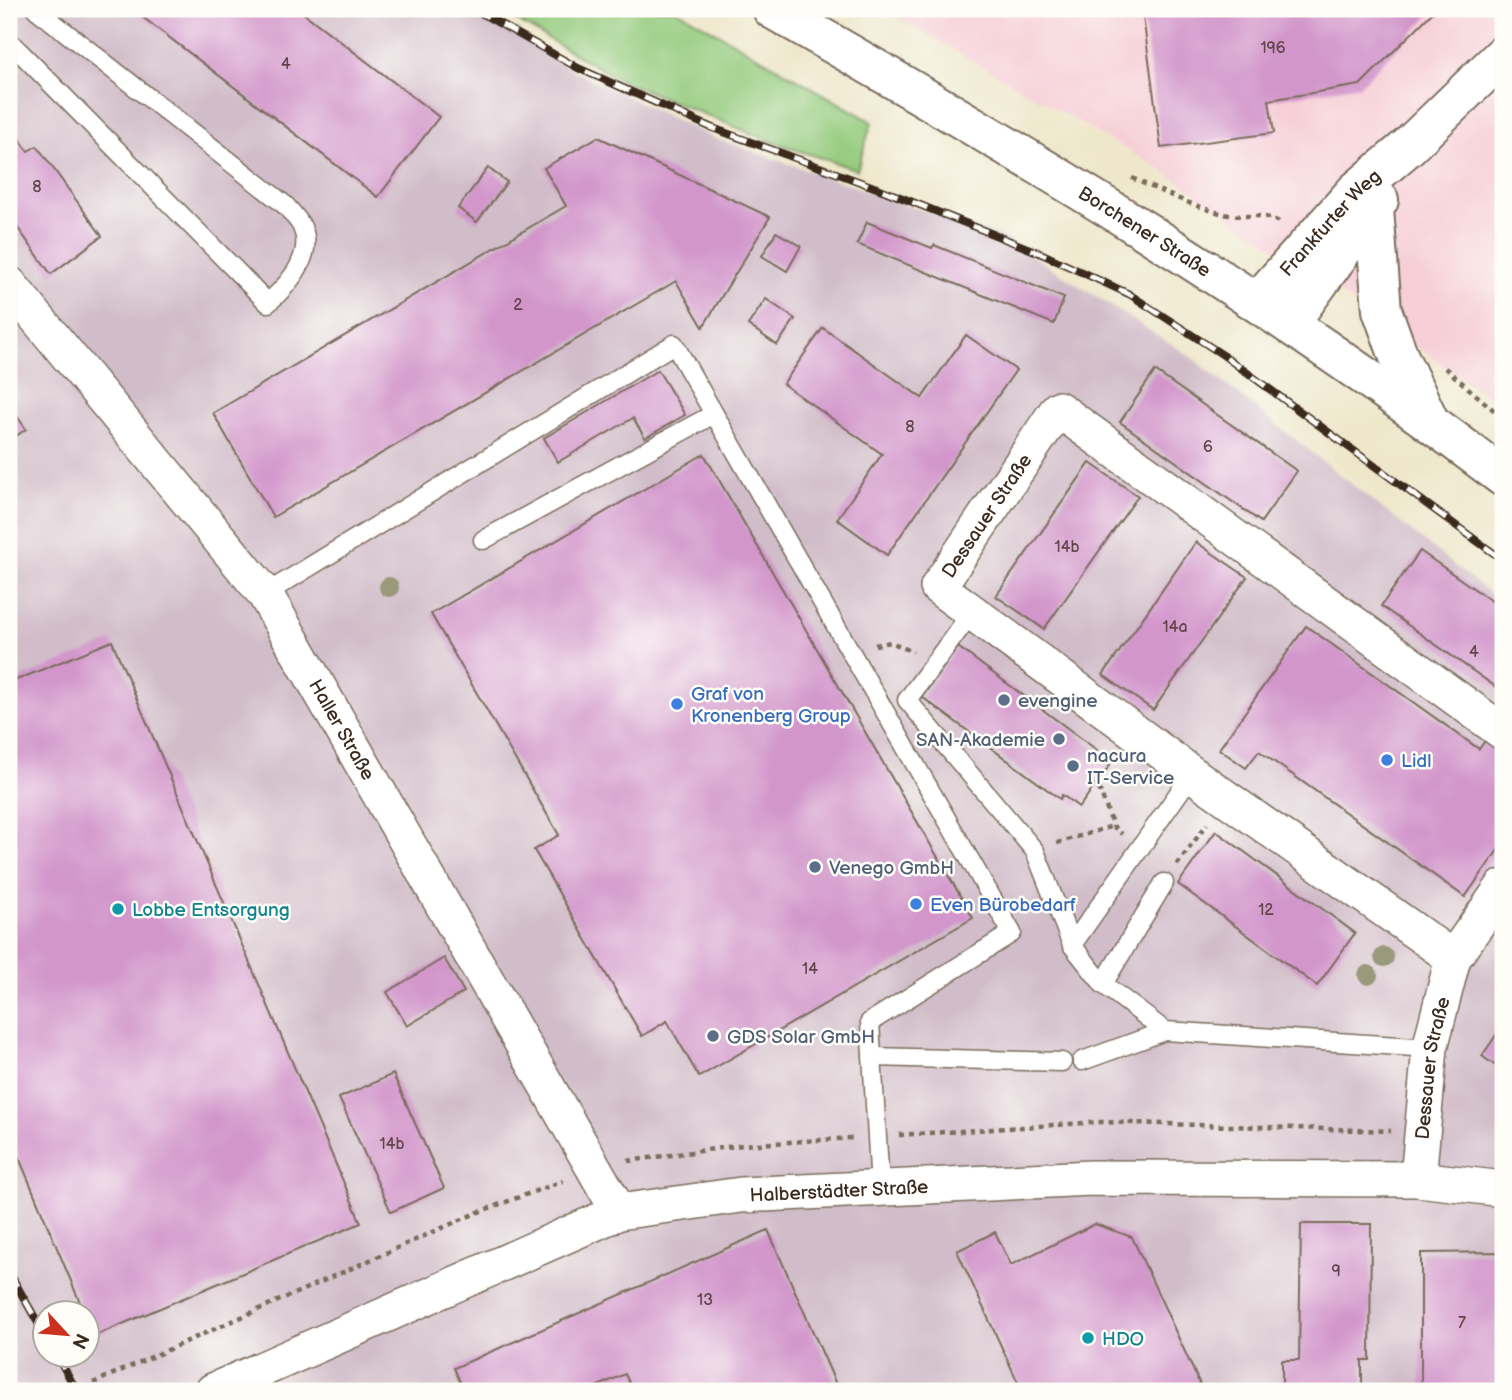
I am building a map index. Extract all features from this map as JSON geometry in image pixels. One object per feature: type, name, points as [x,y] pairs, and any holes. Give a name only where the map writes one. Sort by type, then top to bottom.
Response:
[{"type":"main road","name":"Borchener Straße","points":[[772,9],[899,82],[1257,302],[1430,421],[1503,477]]},
{"type":"main road","name":"Frankfurter Weg","points":[[1257,302],[1356,191],[1409,146],[1503,55]]},
{"type":"main road","name":"Frankfurter Weg","points":[[1289,324],[1374,209],[1409,146]]},
{"type":"main road","points":[[1374,209],[1382,310],[1399,357],[1430,421]]},
{"type":"street","name":"Haller Straße","points":[[9,285],[265,593],[619,1212]]},
{"type":"street","name":"Dessauer Straße","points":[[1453,958],[1192,774],[938,587],[1058,409],[1503,732]]},
{"type":"street","name":"Dessauer Straße","points":[[1418,1179],[1430,1048],[1453,958],[1503,887]]},
{"type":"street","name":"Halberstädter Straße","points":[[213,1391],[619,1212],[741,1195],[1091,1178],[1418,1179],[1503,1189]]},
{"type":"lane","points":[[9,41],[268,303],[289,285],[304,253],[303,228],[285,205],[36,9]]},
{"type":"lane","points":[[265,593],[674,344],[1012,933],[870,1022],[880,1187]]},
{"type":"lane","points":[[483,540],[714,414]]},
{"type":"lane","points":[[971,612],[907,700],[1035,851],[1072,945],[1102,984],[1165,1031]]},
{"type":"lane","points":[[1072,945],[1192,774]]},
{"type":"lane","points":[[1102,984],[1164,883]]},
{"type":"lane","points":[[1082,1062],[1165,1031],[1430,1048]]},
{"type":"lane","points":[[872,1057],[1062,1062]]},
{"type":"path","points":[[1129,176],[1178,199],[1227,215],[1271,216],[1310,242]]},
{"type":"path","points":[[877,645],[891,642],[915,653]]},
{"type":"path","points":[[1099,788],[1113,826],[1139,847]]},
{"type":"path","points":[[1164,883],[1226,798]]},
{"type":"path","points":[[1035,851],[1113,826]]},
{"type":"shaded area","points":[[9,9],[483,9],[574,71],[711,137],[1006,239],[1191,357],[1503,604],[1503,1391],[9,1391]]},
{"type":"shaded area","points":[[883,9],[1503,9],[1503,407],[1162,170]]},
{"type":"green space","points":[[497,9],[675,9],[872,122],[857,170],[767,140],[618,79]]},
{"type":"building","points":[[132,9],[298,9],[439,117],[378,197]]},
{"type":"building","points":[[1142,9],[1436,9],[1360,85],[1269,100],[1274,133],[1161,148]]},
{"type":"building","points":[[9,124],[28,151],[37,146],[102,236],[51,274],[12,220],[9,222]]},
{"type":"building","points":[[598,137],[770,217],[703,327],[676,281],[273,517],[213,413],[566,206],[544,168]]},
{"type":"building","points":[[488,168],[507,182],[477,222],[458,208]]},
{"type":"building","points":[[867,222],[932,248],[934,245],[1064,298],[1054,324],[857,244]]},
{"type":"building","points":[[776,232],[801,246],[787,271],[762,256]]},
{"type":"building","points":[[766,299],[795,319],[777,345],[748,325]]},
{"type":"building","points":[[823,328],[922,398],[966,335],[1016,370],[887,555],[837,519],[882,454],[783,384]]},
{"type":"building","points":[[658,370],[685,415],[645,438],[633,418],[558,462],[544,438]]},
{"type":"building","points":[[1155,371],[1297,471],[1261,522],[1120,422]]},
{"type":"building","points":[[9,405],[26,429],[9,441]]},
{"type":"building","points":[[704,454],[973,918],[699,1077],[667,1021],[642,1036],[534,850],[559,835],[431,614]]},
{"type":"building","points":[[1090,463],[1138,496],[1044,629],[996,596]]},
{"type":"building","points":[[1196,542],[1247,577],[1153,710],[1103,675]]},
{"type":"building","points":[[1420,551],[1503,609],[1503,692],[1381,606]]},
{"type":"building","name":"Lidl","points":[[1306,626],[1479,749],[1490,734],[1503,744],[1503,843],[1465,897],[1259,751],[1246,768],[1219,749]]},
{"type":"building","name":"Lobbe Entsorgung","points":[[112,641],[361,1223],[102,1333],[102,1298],[78,1298],[9,1134],[9,683]]},
{"type":"building","points":[[958,647],[1097,750],[1094,753],[1110,765],[1079,807],[1062,795],[1060,799],[922,697]]},
{"type":"building","points":[[1216,831],[1355,933],[1317,986],[1178,884]]},
{"type":"building","points":[[444,958],[464,992],[407,1026],[387,992]]},
{"type":"building","points":[[1503,1025],[1503,1071],[1482,1056]]},
{"type":"building","points":[[393,1074],[444,1188],[391,1212],[339,1098]]},
{"type":"building","name":"HDO","points":[[1095,1224],[1132,1237],[1203,1391],[1022,1391],[957,1251],[995,1232],[1011,1265]]},
{"type":"building","points":[[1301,1224],[1371,1224],[1370,1360],[1362,1360],[1362,1391],[1282,1391],[1282,1360],[1299,1360]]},
{"type":"building","points":[[768,1230],[839,1391],[633,1391],[625,1374],[598,1386],[600,1391],[464,1391],[454,1368]]},
{"type":"building","points":[[1503,1252],[1503,1391],[1421,1391],[1421,1253]]},
{"type":"railway","points":[[474,9],[578,68],[710,127],[885,191],[1040,253],[1129,294],[1223,355],[1503,560]]},
{"type":"railway","points":[[9,1272],[32,1312]]},
{"type":"railway","points":[[64,1368],[77,1391]]},
{"type":"place","name":"evengine","points":[[1004,700]]},
{"type":"place","name":"Graf von Kronenberg Group","points":[[677,704]]},
{"type":"place","name":"SAN-Akademie","points":[[1059,739]]},
{"type":"place","name":"Lidl","points":[[1387,760]]},
{"type":"place","name":"nacura IT-Service","points":[[1073,766]]},
{"type":"place","name":"Venego GmbH","points":[[815,867]]},
{"type":"place","name":"Even Bürobedarf","points":[[916,904]]},
{"type":"place","name":"Lobbe Entsorgung","points":[[118,909]]},
{"type":"place","name":"GDS Solar GmbH","points":[[713,1036]]},
{"type":"place","name":"HDO","points":[[1088,1338]]}]
